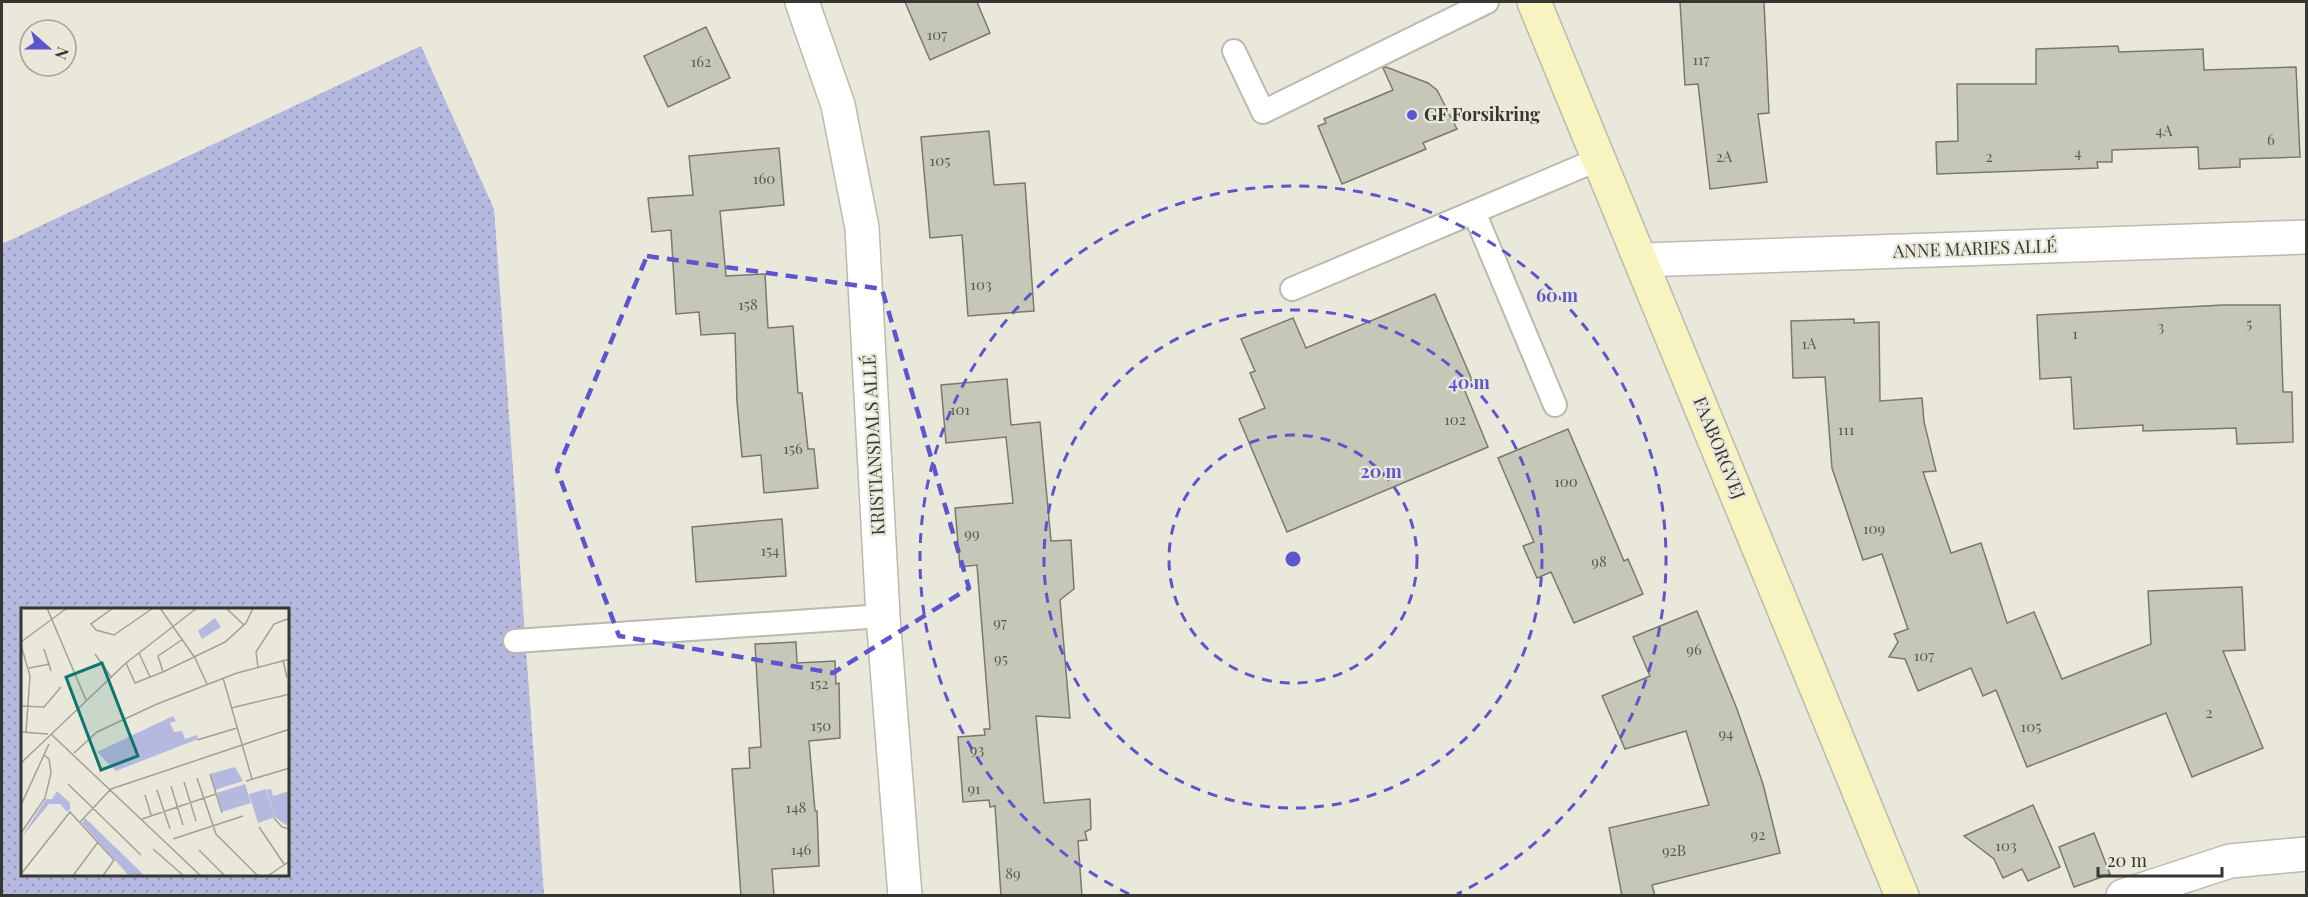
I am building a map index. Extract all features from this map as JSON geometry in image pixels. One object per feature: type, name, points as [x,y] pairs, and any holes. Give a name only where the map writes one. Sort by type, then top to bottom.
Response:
[{"type":"main road","name":"FAABORGVEJ","points":[[1534,2],[1643,260],[1902,896]]},
{"type":"street","name":"KRISTIANSDALS ALLÉ","points":[[802,2],[838,105],[862,228],[883,616],[905,896]]},
{"type":"street","name":"ANNE MARIES ALLÉ","points":[[1643,260],[2307,237]]},
{"type":"street","points":[[2123,896],[2230,861],[2307,854]]},
{"type":"lane","points":[[1234,51],[1263,112],[1487,2]]},
{"type":"lane","points":[[1292,289],[1599,159]]},
{"type":"lane","points":[[1474,212],[1555,405]]},
{"type":"lane","points":[[514,641],[883,616]]},
{"type":"highlighted area","points":[[647,256],[882,289],[969,588],[833,673],[619,636],[557,470]]},
{"type":"shaded area","points":[[421,46],[494,209],[544,895],[2,895],[2,244]]},
{"type":"building","points":[[905,2],[977,2],[990,33],[930,60]]},
{"type":"building","points":[[1680,2],[1764,2],[1769,113],[1758,114],[1767,182],[1710,189],[1698,84],[1685,85]]},
{"type":"building","points":[[706,27],[730,78],[668,107],[644,56]]},
{"type":"building","points":[[2118,46],[2119,52],[2203,49],[2204,70],[2296,67],[2300,157],[2240,159],[2240,167],[2199,169],[2198,147],[2112,150],[2112,162],[2097,162],[2098,168],[1937,174],[1936,142],[1958,141],[1957,84],[2036,84],[2036,49]]},
{"type":"building","points":[[1386,67],[1428,83],[1437,90],[1457,129],[1423,143],[1426,149],[1342,184],[1318,126],[1326,123],[1324,119],[1393,90],[1383,68]]},
{"type":"building","points":[[989,131],[994,185],[1025,183],[1034,311],[968,316],[962,235],[930,238],[921,137]]},
{"type":"building","points":[[779,148],[784,205],[720,211],[726,276],[765,274],[768,328],[793,326],[798,393],[802,393],[808,449],[814,449],[818,488],[764,493],[761,455],[742,457],[737,402],[735,333],[701,335],[699,312],[676,314],[671,230],[652,232],[648,198],[693,195],[689,156]]},
{"type":"building","points":[[1435,294],[1472,380],[1462,384],[1488,447],[1287,532],[1239,419],[1265,408],[1250,373],[1255,371],[1241,339],[1293,318],[1306,348]]},
{"type":"building","points":[[2223,305],[2280,305],[2283,392],[2292,392],[2293,442],[2237,444],[2236,428],[2143,431],[2143,425],[2074,429],[2071,377],[2040,379],[2037,315]]},
{"type":"building","points":[[1854,319],[1854,323],[1879,322],[1880,401],[1922,398],[1924,422],[1936,471],[1923,472],[1951,553],[1981,543],[2007,623],[2034,612],[2062,679],[2151,644],[2148,591],[2242,587],[2245,650],[2223,651],[2263,748],[2192,777],[2166,713],[2027,767],[1996,690],[1983,696],[1971,668],[1918,691],[1905,659],[1889,657],[1898,642],[1894,634],[1908,629],[1882,554],[1863,560],[1832,468],[1825,377],[1793,378],[1791,321]]},
{"type":"building","points":[[1007,379],[1011,425],[1040,422],[1051,541],[1071,540],[1074,589],[1060,600],[1070,718],[1036,716],[1044,803],[1090,799],[1091,829],[1085,832],[1087,840],[1078,841],[1082,896],[1001,896],[995,806],[990,807],[989,800],[963,802],[958,737],[985,735],[984,729],[990,729],[977,565],[960,567],[955,508],[1013,503],[1006,437],[946,443],[941,385]]},
{"type":"building","points":[[1568,429],[1624,561],[1628,559],[1643,594],[1574,623],[1551,572],[1537,578],[1523,546],[1534,542],[1498,458]]},
{"type":"building","points":[[782,519],[786,576],[696,582],[692,527]]},
{"type":"building","points":[[1697,611],[1737,709],[1763,784],[1780,853],[1652,885],[1655,896],[1622,896],[1609,828],[1709,805],[1686,731],[1625,749],[1602,696],[1650,676],[1633,637]]},
{"type":"building","points":[[796,642],[797,663],[835,661],[836,684],[839,683],[840,738],[809,741],[815,811],[817,811],[819,866],[772,869],[774,896],[741,896],[732,769],[750,768],[749,748],[761,747],[755,644]]},
{"type":"building","points":[[2033,805],[2060,867],[2028,881],[2022,869],[2003,878],[1994,859],[1964,836]]},
{"type":"building","points":[[2094,833],[2110,874],[2074,887],[2059,847]]},
{"type":"place","name":"GF Forsikring","points":[[1412,115]]}]
